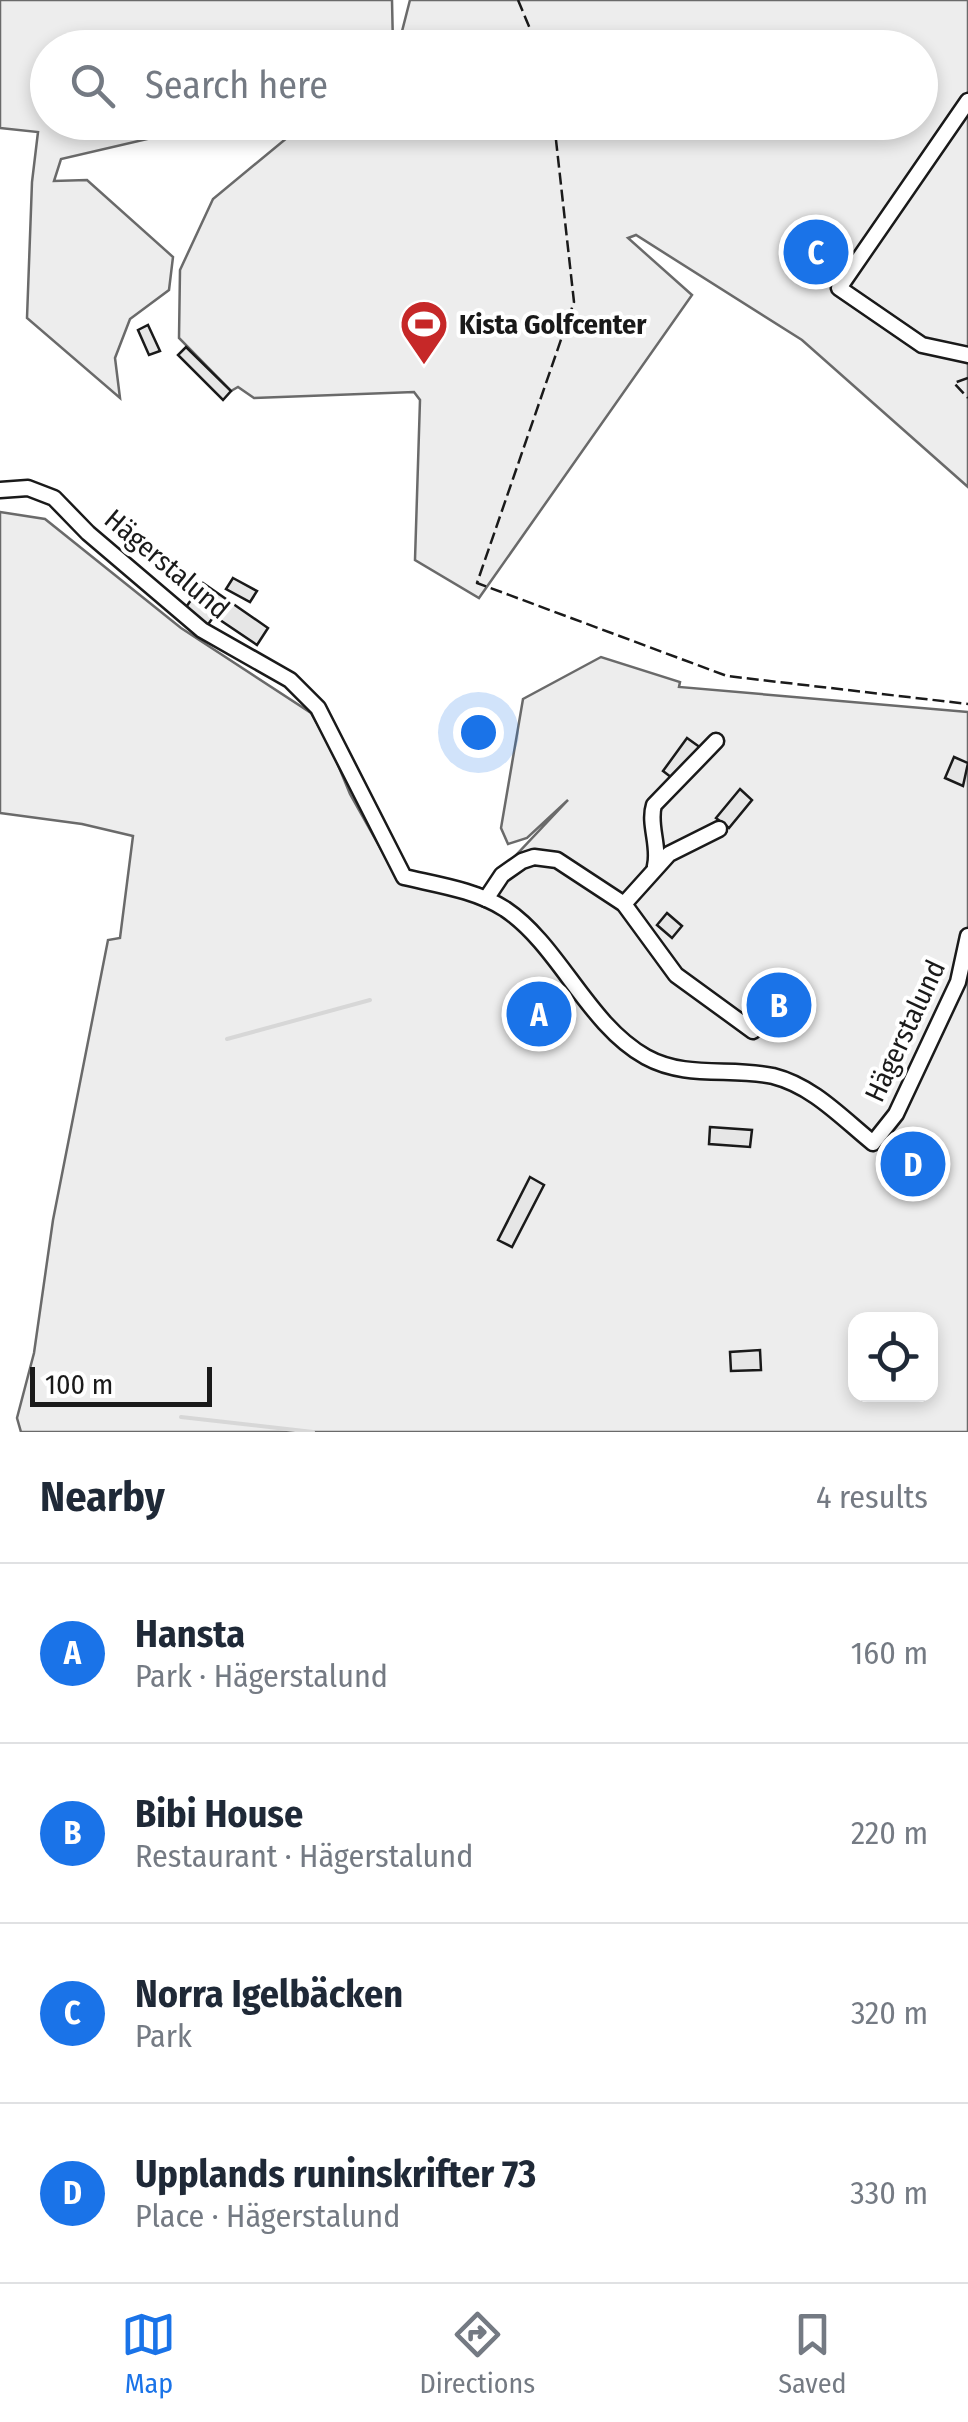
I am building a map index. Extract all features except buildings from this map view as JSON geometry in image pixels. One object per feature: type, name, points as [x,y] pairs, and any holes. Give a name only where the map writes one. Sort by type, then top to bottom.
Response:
[{"type":"street","points":[[968,101],[839,288],[922,345],[968,356]]},
{"type":"street","name":"Hägerstalund","points":[[0,490],[28,488],[54,498],[88,534],[202,630],[302,688],[318,708],[404,877],[486,899],[508,911],[603,1020],[634,1050],[665,1066],[772,1076],[793,1083],[811,1092],[873,1143],[896,1114],[958,982],[968,936]]},
{"type":"street","points":[[655,866],[658,852],[652,818],[654,805],[716,741]]},
{"type":"street","points":[[624,904],[655,866],[684,844],[719,830]]},
{"type":"street","points":[[486,899],[502,875],[522,861],[534,857],[557,860],[624,904],[676,975],[753,1031]]},
{"type":"shaded area","points":[[0,0],[392,0],[393,30],[30,30],[30,131],[0,128]]},
{"type":"shaded area","points":[[410,0],[968,0],[968,487],[802,340],[636,235],[628,238],[692,295],[479,598],[415,560],[420,400],[414,392],[254,398],[238,387],[231,391],[179,338],[180,270],[213,199],[284,140],[938,140],[938,30],[402,30]]},
{"type":"shaded area","points":[[37,140],[143,140],[61,159],[54,181],[87,180],[173,257],[169,290],[130,319],[115,358],[120,398],[27,318]]},
{"type":"shaded area","points":[[0,512],[45,519],[181,628],[311,713],[396,876],[436,877],[484,889],[568,800],[527,838],[508,844],[501,828],[523,699],[601,657],[680,682],[679,687],[968,712],[968,1432],[21,1432],[17,1418],[34,1353],[53,1220],[108,940],[120,938],[133,836],[82,824],[0,813]]},
{"type":"waterway","points":[[227,1039],[370,1000]]},
{"type":"waterway","points":[[181,1417],[313,1432]]},
{"type":"fence","points":[[518,0],[530,30]]},
{"type":"fence","points":[[556,140],[574,302],[477,583],[727,676],[968,704]]},
{"type":"fence","points":[[968,378],[954,383],[968,398]]},
{"type":"place","name":"Norra Igelbäcken","points":[[816,252]]},
{"type":"place","name":"Kista Golfcenter","points":[[424,366]]},
{"type":"place","name":"Bibi House","points":[[779,1005]]},
{"type":"place","name":"Hansta","points":[[539,1014]]},
{"type":"place","name":"Upplands runinskrifter 73","points":[[913,1164]]}]
